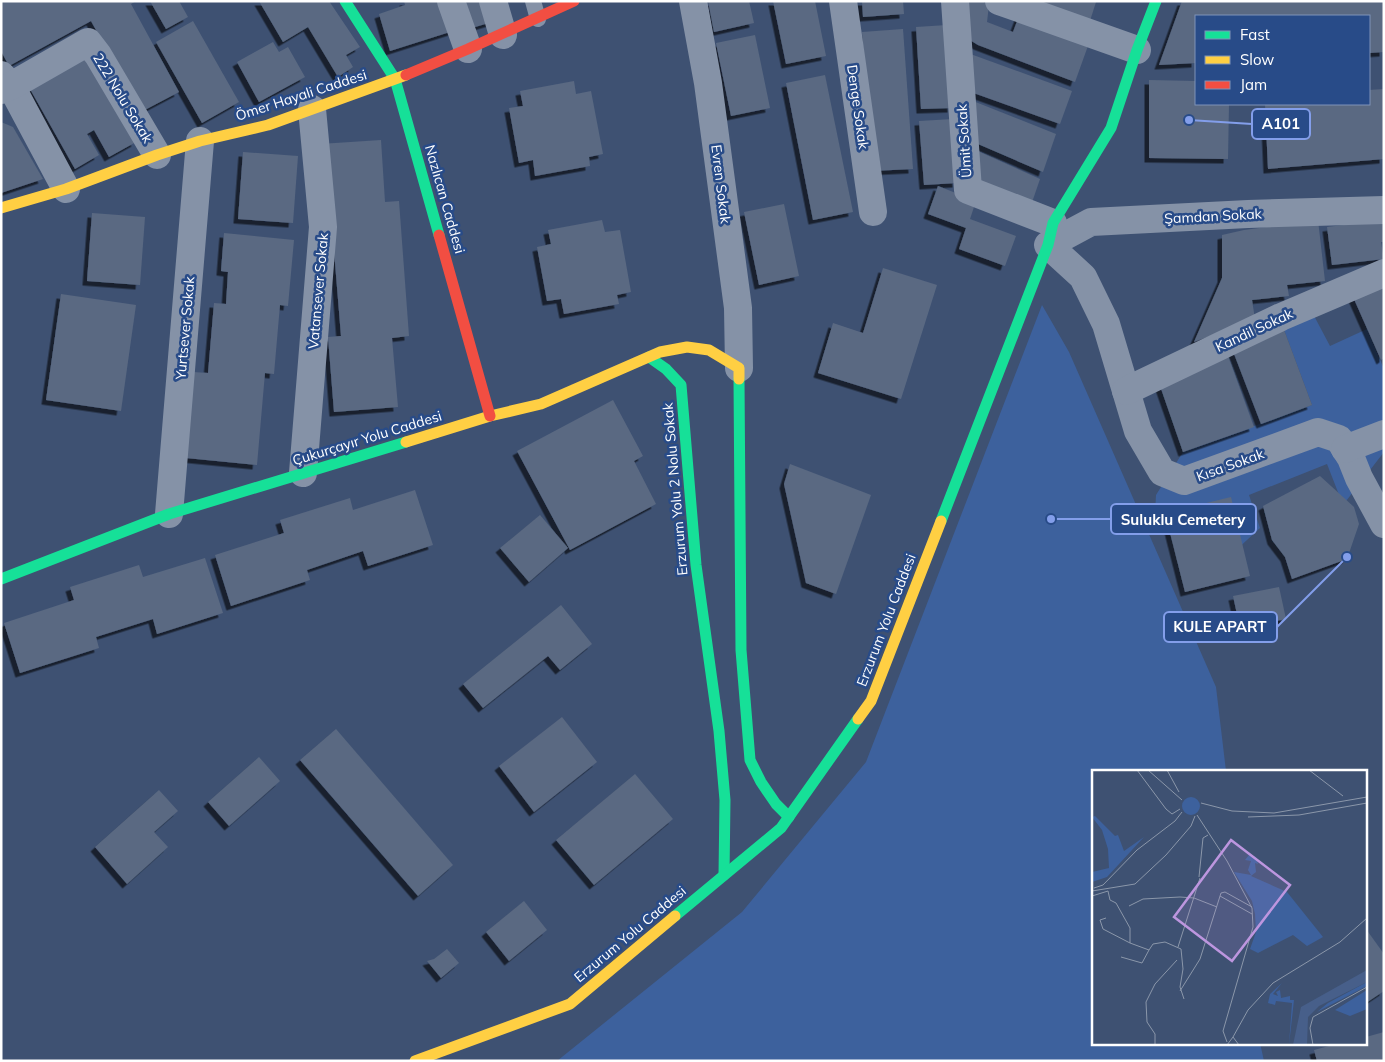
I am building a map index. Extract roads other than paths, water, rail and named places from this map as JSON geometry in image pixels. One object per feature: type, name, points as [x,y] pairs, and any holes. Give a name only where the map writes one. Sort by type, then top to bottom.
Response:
[{"type":"street","name":"Nazlıcan Caddesi","points":[[345,1],[396,79],[490,416]]},
{"type":"street","points":[[451,1],[468,50]]},
{"type":"street","points":[[493,1],[503,35]]},
{"type":"street","name":"Ömer Hayali Caddesi","points":[[1,208],[66,189],[200,141],[268,125],[396,79],[503,35],[574,1]]},
{"type":"street","name":"Evren Sokak","points":[[693,1],[708,83],[738,308],[739,368]]},
{"type":"street","name":"Denge Sokak","points":[[844,1],[874,212]]},
{"type":"street","name":"Ümit Sokak","points":[[955,1],[968,190],[1050,234]]},
{"type":"street","points":[[999,1],[1137,50]]},
{"type":"street","name":"Erzurum Yolu Caddesi","points":[[415,1061],[570,1004],[781,828],[789,817],[870,701],[1050,234],[1111,128],[1137,50],[1156,1]]},
{"type":"street","name":"222 Nolu Sokak","points":[[4,83],[88,42],[98,55],[157,155]]},
{"type":"street","points":[[4,83],[66,189]]},
{"type":"street","name":"Vatansever Sokak","points":[[303,473],[323,227],[312,109]]},
{"type":"street","name":"Yurtsever Sokak","points":[[169,514],[200,141]]},
{"type":"street","name":"Şamdan Sokak","points":[[1050,234],[1091,222],[1248,214],[1384,210]]},
{"type":"street","name":"Kısa Sokak","points":[[1050,234],[1083,277],[1106,324],[1138,431],[1162,472],[1184,481],[1318,432],[1339,439],[1346,449]]},
{"type":"street","name":"Kandil Sokak","points":[[1126,390],[1281,317],[1384,273]]},
{"type":"street","name":"Çukurçayır Yolu Caddesi","points":[[1,579],[169,514],[490,416],[541,404],[660,352],[687,347],[709,350],[739,368]]},
{"type":"street","name":"Erzurum Yolu 2 Nolu Sokak","points":[[649,357],[662,364],[681,385],[696,565],[710,634],[719,731],[725,800],[724,876]]},
{"type":"street","points":[[739,368],[737,636],[750,760],[761,782],[776,804],[789,817]]},
{"type":"street","points":[[1384,434],[1346,449],[1358,478],[1384,524]]},
{"type":"lane","points":[[533,1],[538,18]]},
{"type":"place","name":"A101","points":[[1189,120]]},
{"type":"place","name":"Suluklu Cemetery","points":[[1051,519]]},
{"type":"place","name":"KULE APART","points":[[1347,557]]}]
